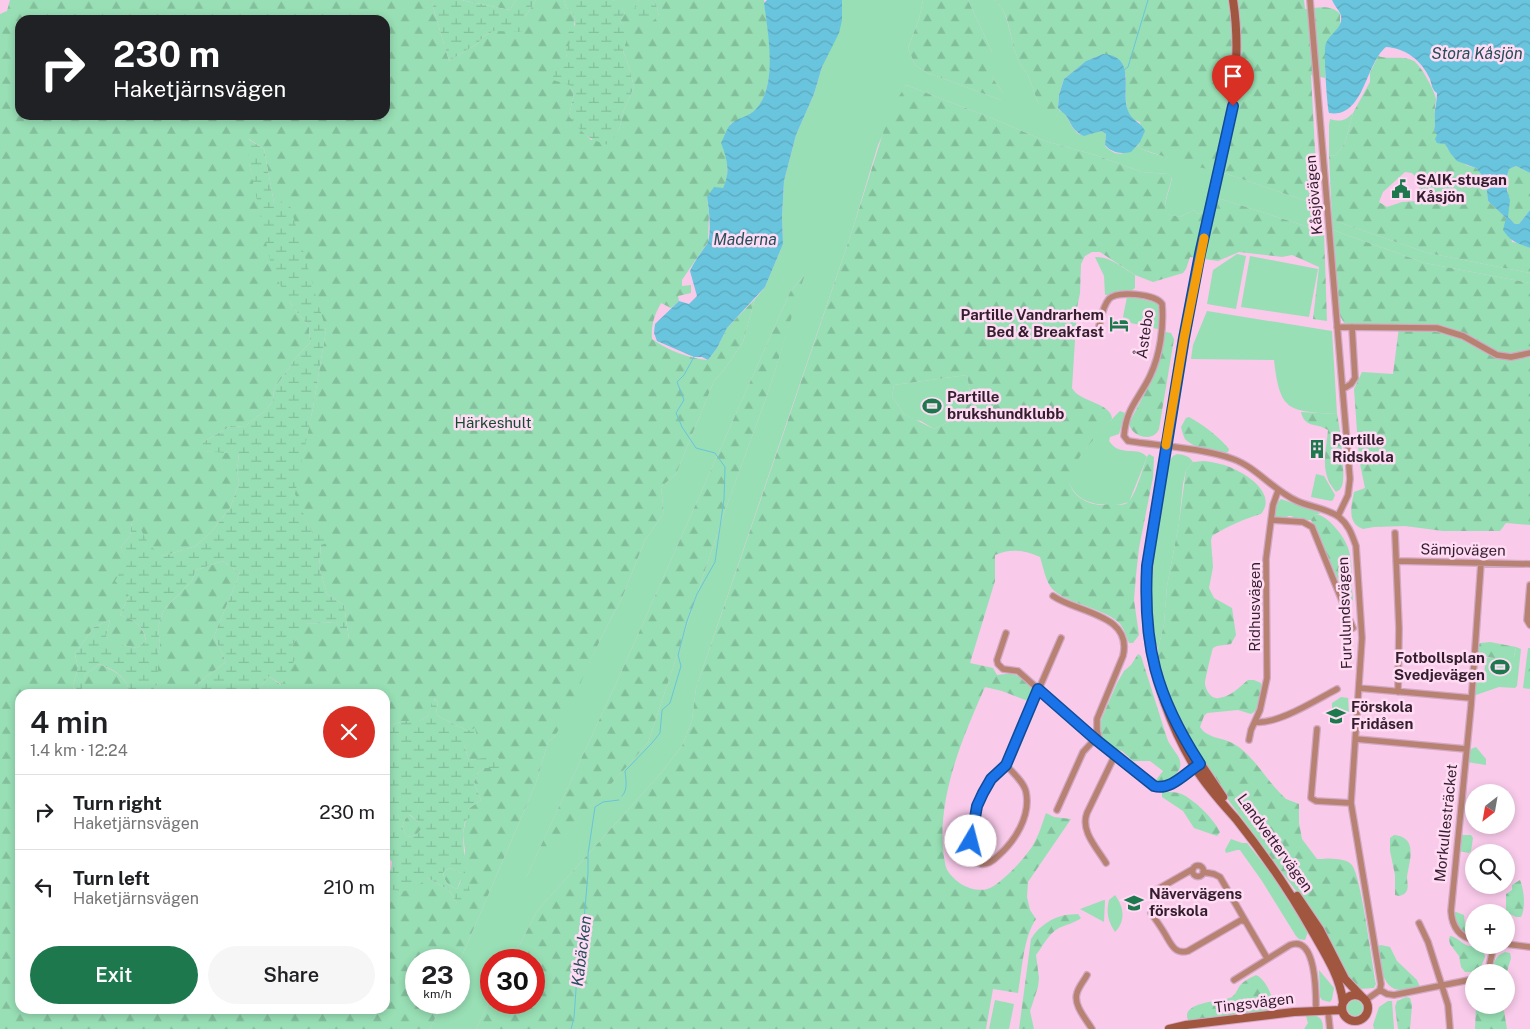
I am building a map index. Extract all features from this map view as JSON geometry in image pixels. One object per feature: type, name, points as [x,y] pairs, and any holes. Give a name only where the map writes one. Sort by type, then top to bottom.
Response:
[{"type":"street","name":"Landvettervägen","points":[[1233,0],[1237,43],[1233,106],[1193,290],[1166,447],[1147,566],[1146,606],[1148,636],[1153,661],[1176,732],[1197,766],[1293,899],[1334,970],[1341,986],[1343,1006]]},
{"type":"street","name":"Kåsjövägen","points":[[1310,0],[1350,479],[1348,495],[1338,516]]},
{"type":"street","name":"Åstebo","points":[[1098,330],[1106,304],[1112,297],[1128,294],[1145,296],[1161,301],[1162,317],[1157,356],[1147,381],[1127,414],[1124,436],[1128,441],[1166,447]]},
{"type":"street","points":[[1337,327],[1437,328],[1462,336],[1497,355],[1510,357],[1530,353]]},
{"type":"street","points":[[1343,389],[1356,378],[1352,327]]},
{"type":"street","points":[[1166,447],[1197,451],[1233,459],[1247,466],[1278,491],[1296,501],[1338,516]]},
{"type":"street","name":"Ridhusvägen","points":[[1249,740],[1260,710],[1268,670],[1266,559],[1274,500],[1278,491]]},
{"type":"street","name":"Furulundsvägen","points":[[1338,516],[1352,534],[1356,546],[1362,638],[1351,803],[1380,990]]},
{"type":"street","points":[[1271,520],[1303,522],[1312,527],[1353,628]]},
{"type":"street","points":[[1395,533],[1399,628],[1398,692]]},
{"type":"street","name":"Sämjovägen","points":[[1396,562],[1530,564]]},
{"type":"street","name":"Morkullesträcket","points":[[1465,937],[1452,922],[1451,911],[1471,698],[1481,564]]},
{"type":"street","points":[[1530,585],[1527,620],[1530,625]]},
{"type":"street","points":[[1053,596],[1109,621],[1118,628],[1123,637],[1125,647],[1123,656],[1097,719],[1097,741]]},
{"type":"street","points":[[1006,633],[997,660],[1002,669],[1018,671],[1097,741],[1151,784],[1158,787],[1167,786],[1197,766]]},
{"type":"street","points":[[1006,765],[1026,792],[1024,817],[1017,835],[1007,848],[994,860],[986,864],[980,864],[972,858],[971,852],[977,806],[991,779],[1006,765],[1061,638]]},
{"type":"street","points":[[1359,688],[1471,698]]},
{"type":"street","points":[[1255,722],[1278,719],[1337,689]]},
{"type":"street","points":[[1317,729],[1311,798],[1316,801],[1351,803]]},
{"type":"street","points":[[1356,739],[1466,749]]},
{"type":"street","points":[[1057,810],[1083,752],[1097,741]]},
{"type":"street","points":[[1106,863],[1086,831],[1084,823],[1115,755]]},
{"type":"street","name":"Landvettervägen","points":[[1197,766],[1292,888],[1320,930],[1346,979],[1364,998]]},
{"type":"street","points":[[1158,890],[1193,869],[1193,874],[1196,876],[1200,876],[1203,872],[1220,877],[1267,958]]},
{"type":"street","points":[[1151,913],[1170,945],[1175,950],[1182,952],[1188,951],[1244,921]]},
{"type":"street","points":[[1419,923],[1428,942],[1448,1005],[1450,1029]]},
{"type":"street","points":[[1234,980],[1267,958],[1294,944],[1301,944],[1306,947],[1315,976],[1316,1011]]},
{"type":"street","points":[[1515,946],[1530,948]]},
{"type":"street","points":[[1087,975],[1079,988],[1076,999],[1078,1006],[1092,1029]]},
{"type":"street","points":[[1353,1029],[1343,1006],[1352,995],[1364,998],[1380,990],[1394,995],[1465,981]]},
{"type":"street","points":[[1364,998],[1368,1010],[1364,1017],[1364,1029]]},
{"type":"street","name":"Tingsvägen","points":[[1169,1029],[1294,1012],[1328,1011],[1343,1006]]},
{"type":"street","points":[[1328,1011],[1330,1029]]},
{"type":"street","points":[[1347,1018],[1356,1021],[1364,1017]]},
{"type":"green space","name":"Härkeshult","points":[[10,0],[431,0],[449,61],[477,44],[484,36],[494,31],[500,31],[525,17],[536,0],[564,0],[566,7],[575,17],[565,64],[568,83],[574,93],[569,116],[591,140],[619,130],[624,110],[634,87],[623,51],[629,30],[620,21],[625,13],[619,3],[612,0],[639,0],[635,6],[659,16],[655,0],[764,0],[770,52],[769,78],[766,91],[761,103],[755,110],[730,124],[727,180],[723,188],[707,197],[709,213],[708,242],[682,280],[682,286],[691,285],[691,293],[678,296],[679,301],[671,308],[661,303],[652,329],[652,339],[665,347],[686,356],[708,360],[717,348],[727,328],[755,299],[743,342],[714,381],[676,474],[661,487],[664,513],[645,540],[622,598],[601,638],[562,724],[555,736],[548,742],[536,783],[465,949],[405,949],[405,1014],[437,1014],[430,1029],[0,1029],[0,14],[7,11]],"holes":[[[249,139],[264,149],[274,203],[326,330],[313,408],[294,494],[312,533],[321,545],[319,566],[327,594],[344,605],[349,639],[336,622],[304,624],[292,647],[281,685],[269,676],[259,689],[390,689],[390,726],[403,721],[419,721],[428,716],[434,699],[438,702],[436,714],[467,731],[464,745],[469,760],[497,757],[500,768],[484,768],[478,773],[474,782],[481,800],[468,809],[463,834],[465,851],[461,873],[450,868],[443,872],[447,883],[454,888],[457,889],[461,879],[457,903],[449,890],[428,878],[390,887],[390,1014],[15,1014],[15,689],[75,689],[73,686],[78,668],[75,654],[94,627],[110,620],[106,636],[115,650],[123,645],[137,648],[146,641],[143,631],[138,624],[120,615],[129,596],[127,560],[121,547],[130,536],[132,522],[136,517],[146,540],[153,549],[163,556],[196,546],[212,531],[230,508],[239,483],[237,470],[239,453],[203,451],[203,442],[231,426],[244,427],[266,410],[273,400],[274,389],[298,355],[310,343],[309,327],[290,303],[260,210],[249,163]]]},
{"type":"green space","points":[[431,0],[461,0],[510,10],[516,0],[536,0],[525,17],[522,32],[494,31],[449,61]]},
{"type":"green space","points":[[461,0],[516,0],[510,10]]},
{"type":"green space","points":[[564,0],[612,0],[619,2],[625,13],[620,21],[630,30],[623,51],[634,87],[624,110],[619,130],[609,145],[590,138],[578,127],[569,116],[574,93],[569,85],[553,80],[553,67],[564,61],[567,55],[566,47],[570,45],[568,33],[575,25],[575,17],[566,7]]},
{"type":"green space","points":[[639,0],[655,0],[659,16],[649,24],[637,17],[635,5]]},
{"type":"green space","points":[[842,0],[923,0],[919,19],[908,48],[915,65],[928,73],[1001,100],[1003,93],[992,77],[992,52],[968,0],[995,0],[1003,10],[1014,49],[1020,64],[1028,75],[1038,103],[1050,117],[1056,117],[1060,111],[1064,112],[1072,127],[1081,135],[1101,131],[1106,134],[1105,146],[1118,154],[1138,145],[1141,149],[1152,153],[1227,174],[1321,206],[1324,232],[1221,199],[1198,214],[1194,210],[1180,217],[1166,214],[1166,201],[1172,177],[1168,174],[1142,172],[1095,155],[1045,141],[906,85],[878,145],[852,231],[696,688],[692,720],[682,746],[661,773],[537,911],[518,949],[480,949],[480,1014],[484,1014],[476,1029],[430,1029],[437,1014],[470,1014],[470,949],[465,949],[536,783],[548,742],[555,736],[622,598],[645,540],[664,513],[661,487],[676,474],[714,381],[743,342],[755,299],[765,287],[783,244],[784,181],[796,135],[814,94],[822,67],[842,20]],"holes":[[[804,275],[770,387],[723,516],[648,743],[526,878],[620,675],[790,292]]]},
{"type":"green space","points":[[923,0],[968,0],[992,52],[992,77],[1003,93],[1004,98],[1001,100],[928,73],[915,65],[908,48],[919,19]]},
{"type":"green space","points":[[995,0],[1304,0],[1305,9],[1324,7],[1336,11],[1340,14],[1340,26],[1326,43],[1325,78],[1311,75],[1315,150],[1321,206],[1227,174],[1187,164],[1141,149],[1138,145],[1142,136],[1140,122],[1132,119],[1127,110],[1126,76],[1122,63],[1103,54],[1086,61],[1064,79],[1059,95],[1058,108],[1060,111],[1057,117],[1050,118],[1044,114],[1038,103],[1028,75],[1020,64],[1014,49],[1007,19]]},
{"type":"green space","points":[[1378,56],[1410,59],[1420,68],[1430,84],[1436,99],[1434,130],[1447,148],[1466,165],[1476,168],[1482,175],[1486,183],[1488,201],[1506,218],[1512,242],[1530,248],[1530,273],[1428,253],[1332,220],[1329,156],[1336,155],[1345,143],[1353,113],[1370,82],[1370,73]],"holes":[[[1405,172],[1412,173],[1417,178],[1420,193],[1417,201],[1402,202],[1387,207],[1379,202],[1383,192]]]},
{"type":"green space","points":[[906,85],[1045,141],[1095,155],[1142,172],[1168,174],[1172,176],[1165,205],[1167,214],[1180,217],[1194,210],[1198,214],[1221,199],[1324,232],[1327,321],[1313,319],[1319,267],[1292,255],[1282,257],[1239,252],[1218,261],[1190,257],[1183,273],[1153,282],[1135,275],[1100,252],[1092,252],[1085,256],[1081,264],[1072,388],[1081,396],[1107,409],[1112,419],[1078,460],[1070,480],[1071,486],[1078,496],[1089,502],[1101,505],[1124,504],[1133,495],[1147,457],[1149,454],[1154,457],[1153,477],[1139,548],[1136,575],[1134,600],[1139,635],[1133,643],[1129,643],[1122,626],[1111,617],[1055,592],[1045,576],[1040,557],[1018,551],[1006,551],[995,555],[995,581],[970,663],[993,668],[997,675],[1014,674],[1034,690],[1028,701],[985,687],[959,751],[946,796],[943,818],[943,841],[946,866],[953,878],[964,886],[979,890],[990,888],[1007,875],[1030,850],[1046,813],[1054,817],[1071,819],[1028,882],[1027,897],[1030,910],[1036,919],[1028,935],[1018,993],[993,989],[986,1029],[476,1029],[484,1014],[545,1014],[545,949],[518,949],[537,911],[661,773],[682,746],[692,720],[696,688],[852,231],[890,111]],"holes":[[[967,375],[971,398],[962,415],[934,429],[904,414],[892,396],[894,385]]]},
{"type":"green space","points":[[1353,113],[1345,143],[1336,155],[1329,156],[1330,119],[1343,120]]},
{"type":"green space","points":[[248,139],[264,149],[274,203],[289,202],[326,330],[313,408],[295,494],[312,533],[327,534],[330,542],[321,545],[319,566],[327,594],[344,605],[349,640],[336,622],[305,624],[292,647],[295,659],[282,685],[269,676],[259,689],[202,689],[198,683],[226,662],[214,636],[240,573],[223,561],[196,570],[192,581],[164,609],[158,627],[160,646],[158,654],[158,683],[154,689],[128,689],[126,682],[119,674],[99,664],[85,675],[81,689],[75,689],[73,686],[78,668],[75,654],[94,627],[110,620],[106,636],[115,649],[123,645],[137,648],[146,641],[145,635],[138,624],[120,615],[129,596],[115,581],[127,561],[121,547],[130,536],[132,522],[136,516],[146,539],[163,556],[196,546],[212,531],[230,508],[239,483],[237,470],[239,454],[202,451],[203,442],[231,426],[244,427],[266,410],[273,400],[274,389],[298,355],[310,343],[309,327],[290,303],[272,270],[249,163]]},
{"type":"green space","points":[[1516,166],[1530,173],[1530,210],[1519,224],[1515,224],[1508,217],[1507,176],[1509,169]]},
{"type":"green space","points":[[1332,220],[1428,253],[1530,273],[1530,283],[1425,263],[1333,230]]},
{"type":"green space","points":[[1333,230],[1425,263],[1530,283],[1530,525],[1506,523],[1500,531],[1443,531],[1405,526],[1363,529],[1354,523],[1351,514],[1354,492],[1365,488],[1359,459],[1354,389],[1362,372],[1393,374],[1399,327],[1348,325],[1344,323],[1339,314]]},
{"type":"green space","points":[[1237,254],[1246,256],[1236,309],[1207,304],[1213,270]]},
{"type":"green space","points":[[1250,256],[1318,269],[1309,317],[1241,307]]},
{"type":"green space","points":[[1095,257],[1111,260],[1135,275],[1135,288],[1129,293],[1105,295],[1104,276]]},
{"type":"green space","points":[[805,274],[770,387],[723,516],[648,743],[525,880],[620,675],[790,292]]},
{"type":"green space","points":[[1127,297],[1157,303],[1160,310],[1158,329],[1131,323],[1129,319],[1123,317]]},
{"type":"green space","points":[[1207,311],[1332,331],[1337,414],[1307,412],[1289,405],[1279,390],[1274,360],[1191,359],[1193,345]]},
{"type":"green space","points":[[1166,332],[1171,333],[1174,339],[1159,429],[1152,436],[1143,437],[1134,432],[1129,424],[1157,367]]},
{"type":"green space","name":"Partille brukshundklubb","points":[[967,375],[971,398],[962,415],[934,429],[904,414],[892,396],[894,385]]},
{"type":"green space","points":[[1120,411],[1125,413],[1119,434],[1110,437],[1109,441],[1118,449],[1138,452],[1147,457],[1129,502],[1108,505],[1092,503],[1080,497],[1074,491],[1070,484],[1070,475],[1084,450]]},
{"type":"green space","points":[[1301,412],[1337,414],[1343,462],[1343,480],[1342,486],[1336,492],[1325,470],[1328,430],[1305,421]]},
{"type":"green space","points":[[1189,417],[1216,436],[1229,449],[1228,452],[1218,453],[1205,450],[1188,442],[1181,427],[1186,418]]},
{"type":"green space","points":[[1177,454],[1190,458],[1193,462],[1186,470],[1183,484],[1179,523],[1167,586],[1164,624],[1158,649],[1151,630],[1152,558],[1169,462]]},
{"type":"green space","points":[[1204,461],[1225,465],[1246,475],[1263,493],[1265,507],[1261,514],[1235,524],[1212,536],[1213,567],[1209,588],[1214,598],[1232,608],[1236,635],[1231,644],[1213,648],[1205,683],[1207,691],[1211,696],[1219,698],[1231,694],[1248,680],[1254,680],[1261,683],[1259,705],[1251,714],[1238,710],[1207,713],[1200,727],[1207,734],[1234,744],[1241,749],[1253,760],[1286,799],[1299,804],[1299,823],[1302,839],[1317,859],[1340,859],[1351,864],[1359,883],[1376,984],[1374,988],[1360,989],[1344,971],[1325,930],[1194,754],[1181,731],[1163,684],[1158,663],[1158,649],[1164,624],[1167,586],[1179,523],[1186,470],[1193,462]]},
{"type":"green space","points":[[1316,474],[1324,476],[1335,495],[1333,500],[1311,497]]},
{"type":"green space","points":[[1281,499],[1320,514],[1315,514],[1311,520],[1294,520],[1292,516],[1288,516],[1286,519],[1278,519],[1273,515],[1275,505]]},
{"type":"green space","points":[[1315,514],[1322,516],[1330,522],[1346,542],[1351,559],[1353,599],[1351,603],[1345,595],[1311,520]]},
{"type":"green space","points":[[223,561],[240,573],[214,636],[226,662],[198,683],[202,689],[154,689],[158,683],[158,654],[160,646],[158,627],[164,609],[192,581],[196,570]]},
{"type":"green space","points":[[1490,642],[1516,647],[1513,660],[1477,656],[1477,649],[1480,643]]},
{"type":"green space","points":[[1516,647],[1521,649],[1517,686],[1515,688],[1499,687],[1473,696],[1475,673],[1477,673],[1477,677],[1484,678],[1485,665],[1479,664],[1476,668],[1477,656],[1488,658],[1514,657]]},
{"type":"green space","points":[[1528,648],[1530,648],[1530,689],[1523,688]]},
{"type":"green space","points":[[1138,654],[1141,656],[1167,738],[1180,760],[1180,767],[1175,775],[1161,783],[1156,780],[1163,771],[1150,761],[1133,761],[1122,751],[1111,748],[1104,742],[1101,735],[1101,720],[1117,683]]},
{"type":"green space","points":[[99,664],[119,674],[126,682],[128,689],[81,689],[85,675]]},
{"type":"green space","points":[[1341,697],[1348,698],[1349,714],[1332,711],[1332,703]]},
{"type":"green space","points":[[433,699],[438,702],[436,714],[440,717],[467,731],[475,728],[477,737],[464,745],[469,760],[497,756],[503,763],[500,768],[484,768],[478,773],[474,782],[481,800],[468,809],[471,817],[465,821],[463,834],[465,873],[450,868],[443,872],[447,883],[457,889],[462,879],[466,877],[472,900],[465,903],[457,903],[449,890],[428,878],[408,890],[398,891],[390,888],[392,862],[390,859],[390,726],[403,721],[419,721],[428,716]],"holes":[[[410,815],[424,826],[416,835],[407,837],[402,827],[405,819]]]},
{"type":"green space","points":[[1476,747],[1486,759],[1486,765],[1467,762],[1471,749]]},
{"type":"green space","points":[[1162,793],[1179,793],[1197,804],[1217,827],[1220,832],[1217,836],[1194,828],[1183,811],[1162,797]]},
{"type":"green space","points":[[409,815],[425,826],[416,835],[407,837],[402,827]]},
{"type":"green space","points":[[1394,835],[1407,840],[1411,851],[1407,889],[1404,894],[1399,896],[1395,895],[1395,875],[1390,851],[1390,838]]},
{"type":"green space","points":[[1461,835],[1471,835],[1473,838],[1472,844],[1465,844],[1465,852],[1458,851]]},
{"type":"green space","points":[[1231,839],[1247,843],[1270,872],[1308,932],[1305,940],[1299,939],[1296,936],[1262,881],[1240,850],[1226,853],[1225,850]]},
{"type":"green space","points":[[1520,880],[1523,893],[1524,908],[1521,917],[1515,916],[1515,904],[1506,904],[1506,894],[1515,894],[1515,883]]},
{"type":"green space","points":[[1115,895],[1122,909],[1122,919],[1119,928],[1115,932],[1109,920],[1108,909],[1109,900]]},
{"type":"green space","points":[[1104,900],[1104,922],[1080,909]]},
{"type":"green space","points":[[1451,910],[1464,915],[1465,934],[1456,928]]},
{"type":"green space","points":[[1078,914],[1081,918],[1055,930],[1036,955],[1039,978],[1030,1011],[1034,1029],[1019,1029],[1031,939],[1045,924],[1065,915]]},
{"type":"green space","points":[[1450,936],[1457,938],[1465,944],[1465,954],[1485,954],[1482,964],[1465,964],[1465,972],[1461,967],[1459,956],[1450,944]]},
{"type":"green space","points":[[1378,946],[1390,947],[1397,961],[1417,980],[1420,987],[1402,990],[1389,985],[1380,966]]},
{"type":"green space","points":[[1501,954],[1510,954],[1511,958],[1509,964],[1494,964]]},
{"type":"green space","points":[[1319,970],[1334,988],[1330,1002],[1322,1000],[1320,997]]},
{"type":"green space","points":[[1256,975],[1263,980],[1269,990],[1273,1005],[1272,1009],[1264,1012],[1188,1020],[1187,1014],[1190,1009],[1204,1003],[1232,997],[1242,983]]},
{"type":"green space","points":[[1406,997],[1410,998],[1412,1005],[1410,1029],[1398,1029],[1395,1007],[1397,1001]]},
{"type":"green space","points":[[995,1000],[1014,1004],[1009,1029],[989,1029]]},
{"type":"green space","points":[[1355,1000],[1361,1002],[1363,1008],[1361,1014],[1355,1016],[1349,1014],[1347,1008],[1349,1002]]},
{"type":"green space","points":[[1388,1001],[1392,1001],[1394,1029],[1374,1029],[1373,1025],[1379,1007]]},
{"type":"green space","points":[[1476,1014],[1504,1014],[1507,1029],[1475,1029]]},
{"type":"green space","points":[[1306,1016],[1320,1018],[1323,1029],[1304,1029],[1308,1023]]},
{"type":"water","name":"Maderna","points":[[767,0],[842,0],[842,20],[839,33],[822,67],[814,94],[796,135],[784,181],[783,244],[765,287],[727,328],[717,348],[708,360],[702,357],[694,357],[657,341],[654,333],[655,324],[679,301],[689,304],[697,296],[690,271],[709,240],[710,221],[707,197],[714,187],[723,188],[727,176],[726,160],[721,143],[730,125],[756,109],[763,99],[767,87],[770,58],[764,3]]},
{"type":"water","name":"Stora Kåsjön","points":[[1332,0],[1530,0],[1530,173],[1516,166],[1509,169],[1507,191],[1510,200],[1508,217],[1515,224],[1519,224],[1530,210],[1530,248],[1512,240],[1503,230],[1506,218],[1488,201],[1486,183],[1476,168],[1457,161],[1445,144],[1437,143],[1435,139],[1437,135],[1434,130],[1437,93],[1433,89],[1427,72],[1418,61],[1407,53],[1386,47],[1373,65],[1363,89],[1350,108],[1341,113],[1329,113],[1325,47],[1328,39],[1341,22],[1340,13]]},
{"type":"water","points":[[1103,54],[1114,56],[1121,61],[1126,76],[1126,103],[1128,111],[1145,131],[1140,142],[1131,152],[1120,153],[1111,150],[1105,145],[1106,134],[1101,131],[1084,136],[1078,133],[1058,108],[1059,95],[1064,79],[1086,61]]},
{"type":"waterway","points":[[1124,70],[1128,67],[1148,0]]},
{"type":"waterway","points":[[622,796],[626,788],[625,771],[660,733],[662,710],[670,703],[681,666],[678,655],[687,621],[697,594],[715,562],[724,499],[725,467],[715,453],[696,448],[682,427],[676,413],[684,400],[677,382],[684,375],[694,357]]},
{"type":"waterway","name":"Kåbäcken","points":[[571,1029],[574,1018],[577,975],[583,956],[588,854],[595,807],[603,802],[619,800]]},
{"type":"slow traffic","points":[[1166,445],[1184,338],[1204,238]]},
{"type":"place","name":"SAIK-stugan Kåsjön","points":[[1401,189]]},
{"type":"place","name":"Partille Vandrarhem Bed & Breakfast","points":[[1119,324]]},
{"type":"place","name":"Partille brukshundklubb","points":[[932,406]]},
{"type":"place","name":"Partille Ridskola","points":[[1317,449]]},
{"type":"place","name":"Fotbollsplan Svedjevägen","points":[[1500,667]]},
{"type":"place","name":"Förskola Fridåsen","points":[[1336,716]]},
{"type":"place","name":"Nävervägens förskola","points":[[1134,903]]},
{"type":"route","points":[[971,841],[977,806],[991,779],[1006,765],[1038,689],[1095,739],[1154,786],[1167,786],[1200,764],[1184,739],[1167,705],[1157,678],[1148,636],[1146,606],[1147,566],[1184,338],[1200,254],[1233,106]]}]
